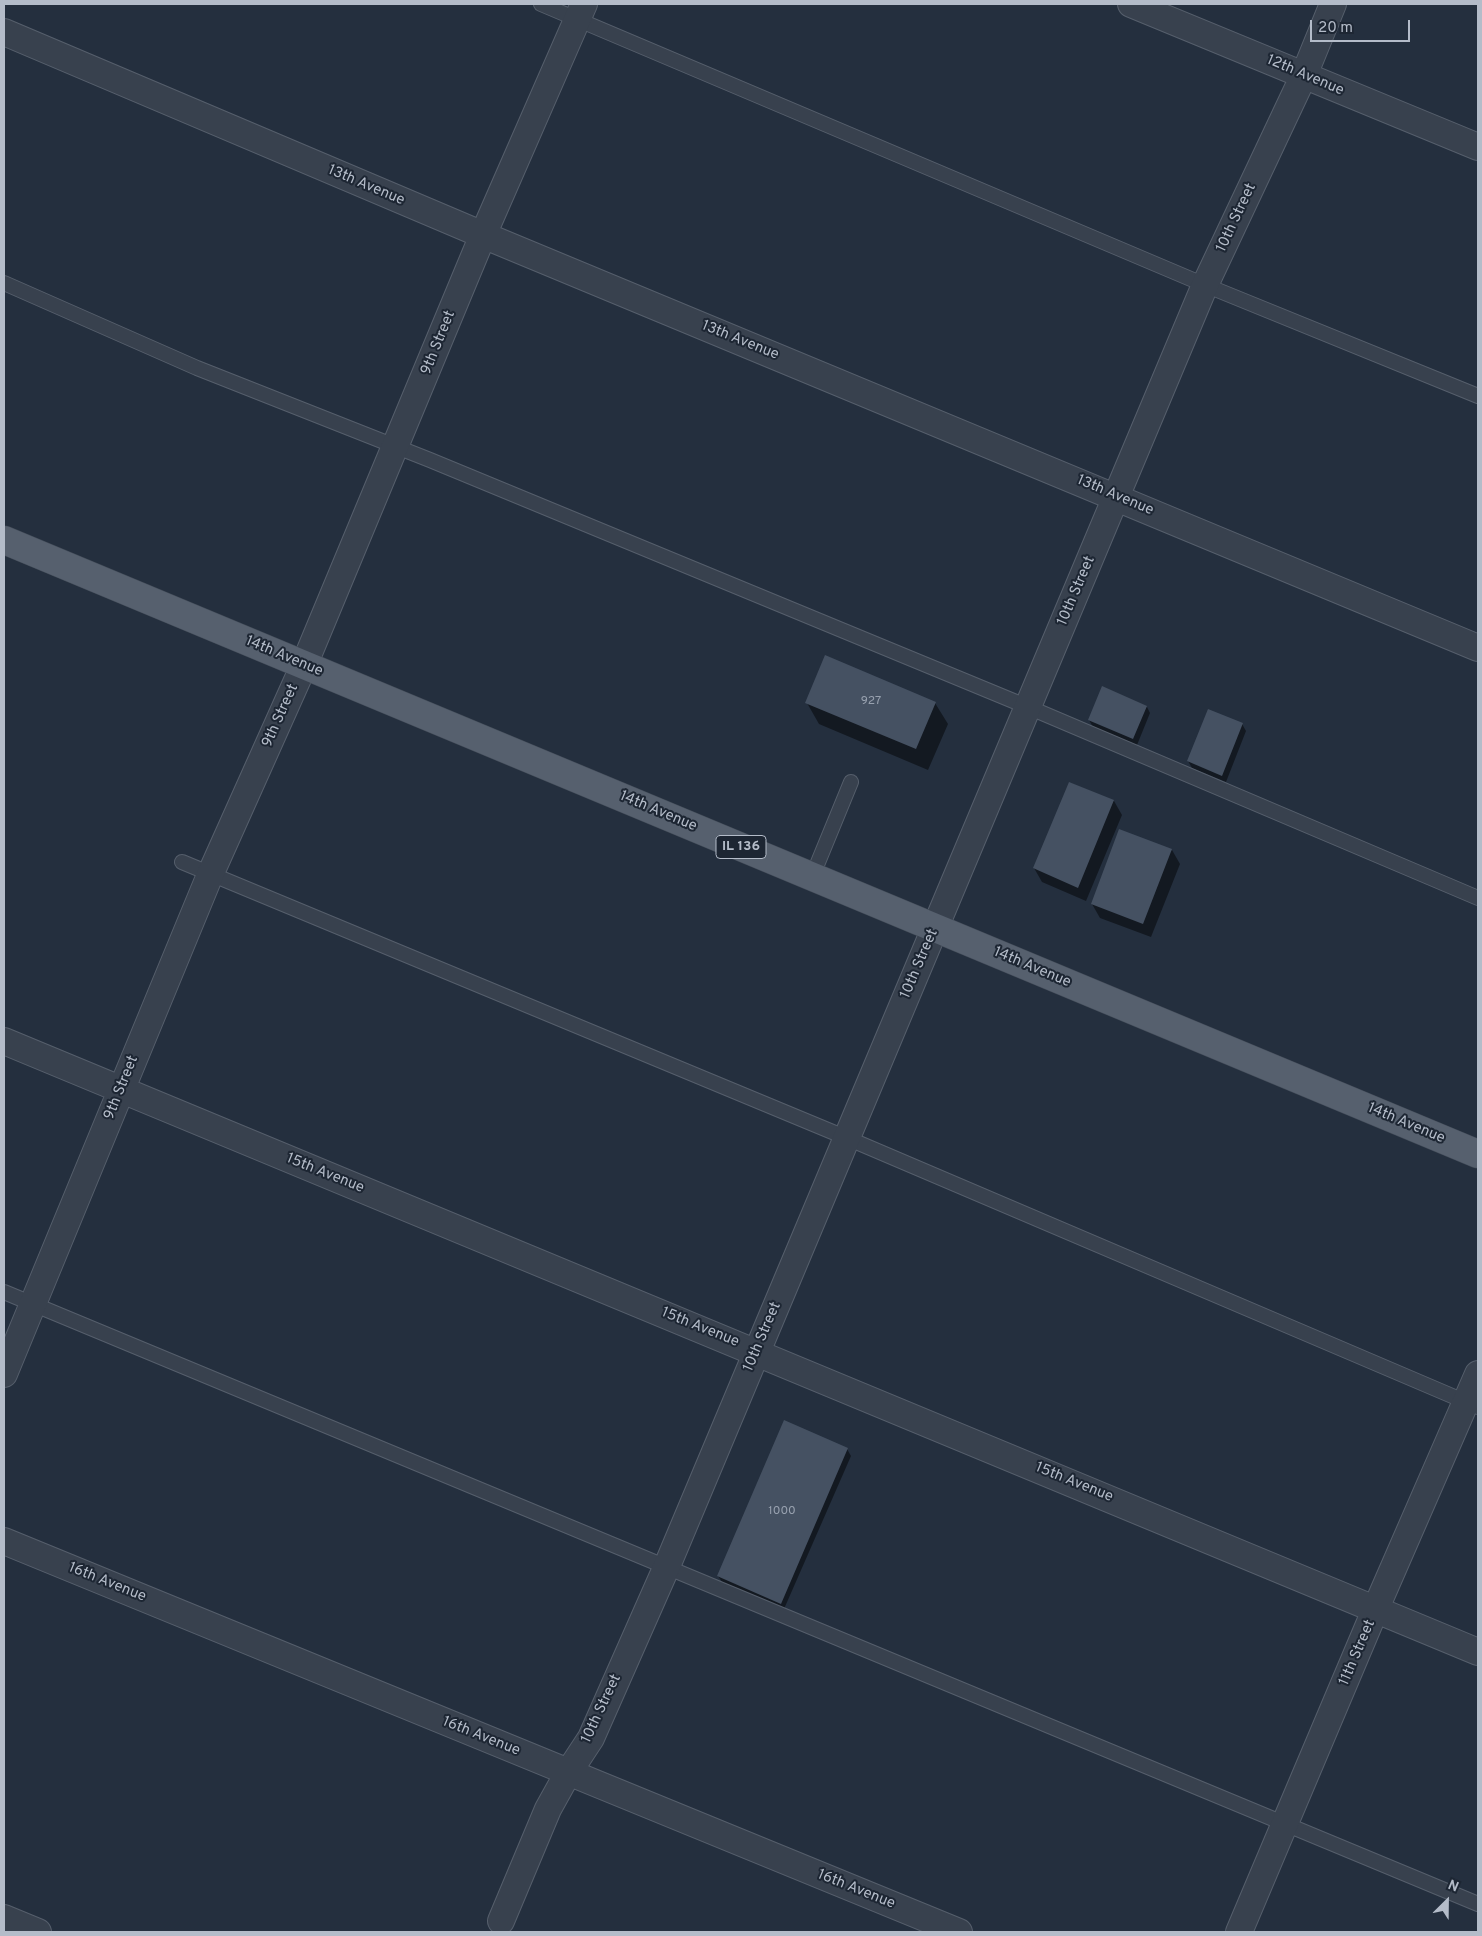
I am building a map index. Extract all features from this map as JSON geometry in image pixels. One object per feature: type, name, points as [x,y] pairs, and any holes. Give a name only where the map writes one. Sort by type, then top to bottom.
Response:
[{"type":"main road","name":"14th Avenue","points":[[4,540],[1478,1154]]},
{"type":"street","name":"12th Avenue","points":[[1131,4],[1478,147]]},
{"type":"street","name":"10th Street","points":[[498,1926],[548,1809],[568,1773],[591,1738],[667,1566],[1205,285],[1304,75],[1333,4]]},
{"type":"street","name":"9th Street","points":[[4,1374],[210,875],[304,665],[483,235],[580,11]]},
{"type":"street","name":"13th Avenue","points":[[4,32],[483,235],[1478,648]]},
{"type":"street","name":"15th Avenue","points":[[4,1040],[1376,1608],[1478,1652]]},
{"type":"street","name":"11th Street","points":[[1239,1932],[1376,1608],[1472,1404],[1478,1374]]},
{"type":"street","name":"16th Avenue","points":[[4,1541],[959,1932]]},
{"type":"street","points":[[4,1918],[38,1932]]},
{"type":"lane","points":[[541,4],[580,11],[1205,285],[1478,396]]},
{"type":"lane","points":[[4,283],[197,368],[396,446],[1028,707],[1478,898]]},
{"type":"lane","points":[[812,876],[850,782]]},
{"type":"lane","points":[[182,862],[847,1138],[1472,1404]]},
{"type":"lane","points":[[4,1292],[1478,1904]]},
{"type":"building","points":[[825,655],[936,702],[916,749],[805,703]]},
{"type":"building","points":[[1102,686],[1147,706],[1133,739],[1088,720]]},
{"type":"building","points":[[1208,709],[1243,723],[1222,776],[1187,761]]},
{"type":"building","points":[[1069,782],[1114,800],[1078,888],[1033,868]]},
{"type":"building","points":[[1119,829],[1172,849],[1143,924],[1091,904]]},
{"type":"building","points":[[784,1420],[848,1448],[781,1604],[717,1576]]}]
